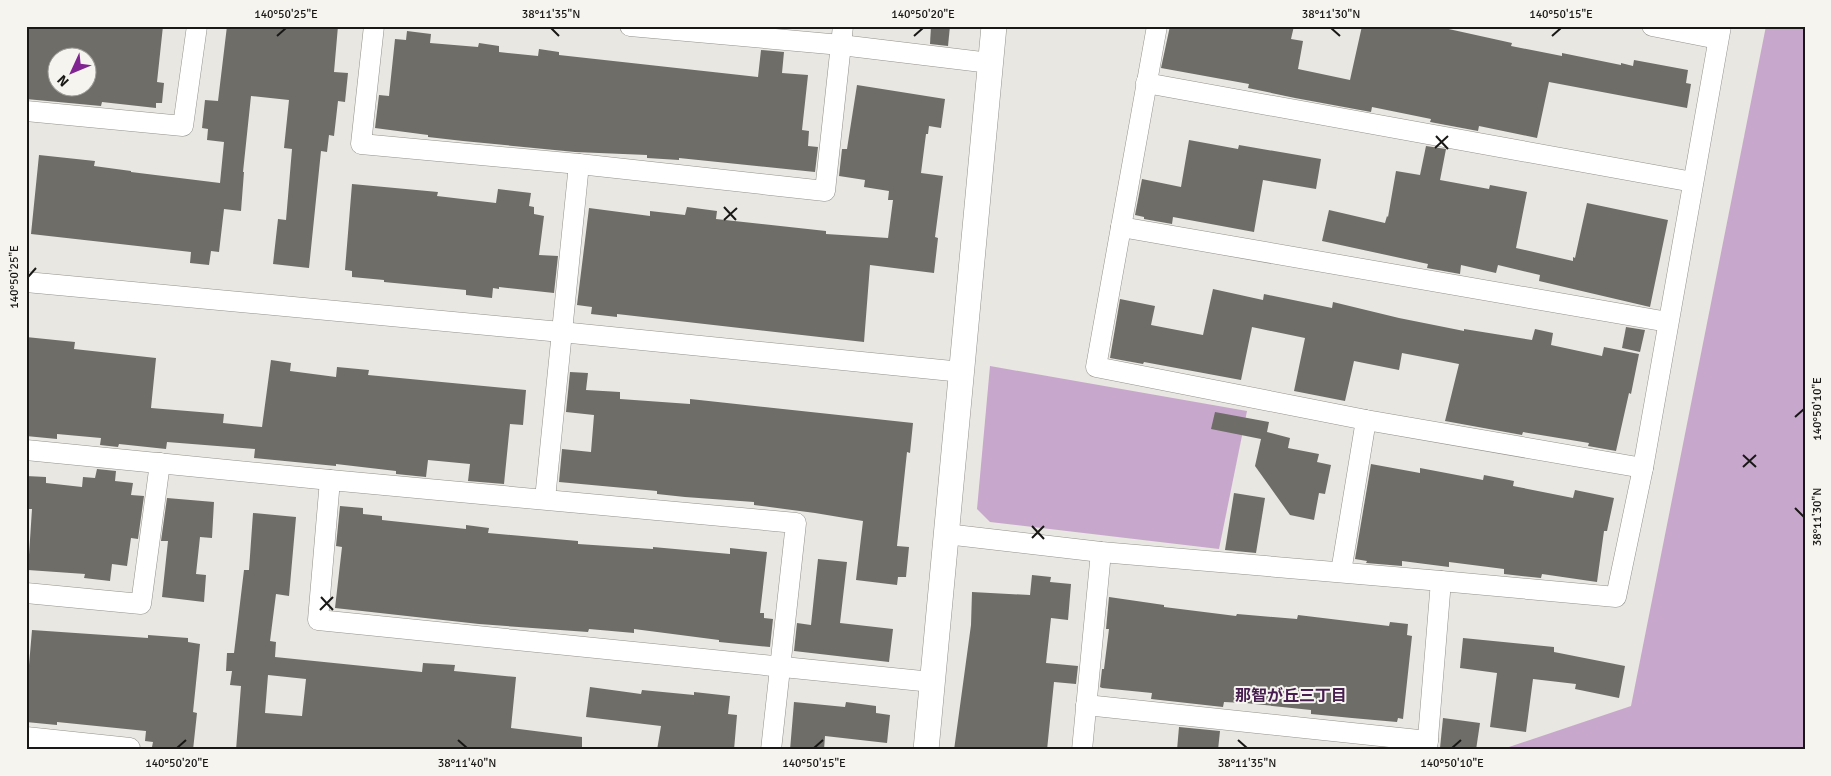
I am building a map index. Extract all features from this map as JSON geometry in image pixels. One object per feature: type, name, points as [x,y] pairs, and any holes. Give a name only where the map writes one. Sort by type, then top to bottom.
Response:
[{"type":"street","points":[[26,111],[183,126],[197,26]]},
{"type":"street","points":[[374,26],[361,144],[579,164],[825,191],[842,36]]},
{"type":"street","points":[[630,26],[842,36],[990,63]]},
{"type":"street","points":[[926,750],[994,26]]},
{"type":"street","points":[[1156,26],[1096,366],[1366,420],[1643,468]]},
{"type":"street","points":[[946,534],[1101,552],[1441,580],[1616,597],[1643,468],[1719,32],[1652,26]]},
{"type":"street","points":[[1146,83],[1693,182]]},
{"type":"street","points":[[545,499],[579,164]]},
{"type":"street","points":[[1120,227],[1668,322]]},
{"type":"street","points":[[26,282],[962,372]]},
{"type":"street","points":[[1341,572],[1366,420]]},
{"type":"street","points":[[26,450],[796,523],[771,750]]},
{"type":"street","points":[[26,593],[141,604],[160,463]]},
{"type":"street","points":[[330,480],[318,620],[932,682]]},
{"type":"street","points":[[1082,750],[1101,552]]},
{"type":"street","points":[[1086,705],[1428,745],[1441,580]]},
{"type":"street","points":[[26,736],[130,748],[129,750]]},
{"type":"shaded area","points":[[1766,26],[1805,26],[1805,750],[1500,750],[1631,706]]},
{"type":"shaded area","points":[[990,366],[1247,411],[1219,549],[990,522],[977,509]]},
{"type":"building","points":[[26,26],[163,26],[157,82],[164,83],[162,103],[156,103],[156,108],[102,102],[101,106],[26,99]]},
{"type":"building","points":[[227,26],[338,26],[334,72],[348,73],[345,102],[338,101],[334,136],[329,135],[327,152],[321,151],[309,268],[273,264],[278,219],[286,220],[292,149],[284,148],[289,100],[251,96],[241,211],[224,209],[219,252],[211,251],[209,265],[190,263],[191,252],[31,234],[39,155],[95,161],[94,166],[131,172],[220,183],[224,142],[207,140],[208,129],[202,128],[205,100],[218,101]]},
{"type":"building","points":[[931,26],[950,26],[948,46],[930,44]]},
{"type":"building","points":[[1170,26],[1294,26],[1291,39],[1303,41],[1298,69],[1350,80],[1362,26],[1435,26],[1512,43],[1511,46],[1562,56],[1562,53],[1633,66],[1634,60],[1688,70],[1686,83],[1691,84],[1687,108],[1549,82],[1537,138],[1479,126],[1478,131],[1430,122],[1431,119],[1372,107],[1371,112],[1295,98],[1248,88],[1249,84],[1161,68]]},
{"type":"building","points":[[407,31],[431,34],[430,43],[478,47],[479,43],[499,46],[499,52],[538,56],[539,49],[559,52],[559,55],[758,77],[761,50],[784,52],[782,73],[808,75],[802,130],[809,131],[808,146],[818,147],[815,172],[679,158],[679,160],[647,158],[647,155],[575,152],[463,141],[375,128],[379,95],[389,96],[395,39],[406,40]]},
{"type":"building","points":[[857,85],[945,99],[941,128],[929,126],[928,134],[926,134],[921,173],[943,176],[935,237],[938,238],[934,273],[870,265],[864,342],[617,314],[617,317],[591,314],[592,307],[577,305],[589,208],[650,216],[650,211],[685,215],[687,207],[717,211],[716,219],[826,231],[826,234],[888,238],[893,200],[888,200],[889,191],[864,187],[865,180],[839,176],[842,149],[847,149]]},
{"type":"building","points":[[1189,140],[1238,149],[1239,145],[1321,159],[1316,189],[1263,180],[1254,232],[1173,217],[1172,224],[1144,219],[1144,217],[1135,215],[1142,179],[1181,187]]},
{"type":"building","points":[[1426,146],[1446,149],[1440,180],[1489,189],[1490,185],[1527,192],[1516,248],[1573,261],[1587,203],[1668,220],[1650,307],[1539,281],[1540,275],[1498,265],[1496,273],[1461,265],[1460,274],[1427,268],[1428,264],[1322,241],[1329,210],[1385,223],[1388,217],[1396,171],[1420,175]]},
{"type":"building","points":[[352,184],[438,192],[437,196],[496,203],[498,189],[531,193],[529,206],[534,207],[534,214],[544,216],[539,255],[558,256],[554,293],[499,287],[499,289],[493,288],[492,298],[466,295],[466,290],[352,277],[352,271],[345,270]]},
{"type":"building","points":[[1213,289],[1263,300],[1264,294],[1332,308],[1333,302],[1464,331],[1464,329],[1532,340],[1535,329],[1553,333],[1551,345],[1602,356],[1604,347],[1639,354],[1616,451],[1588,446],[1589,443],[1523,432],[1522,435],[1445,421],[1459,364],[1402,353],[1399,370],[1354,361],[1345,401],[1294,391],[1305,338],[1252,327],[1241,380],[1144,362],[1143,364],[1110,358],[1120,299],[1155,306],[1151,325],[1203,335]]},
{"type":"building","points":[[1626,327],[1645,330],[1640,352],[1622,348]]},
{"type":"building","points":[[26,337],[75,342],[74,349],[156,358],[151,408],[224,414],[223,423],[262,427],[271,360],[291,363],[290,371],[336,377],[337,367],[369,370],[368,375],[526,390],[523,425],[510,424],[504,484],[468,481],[470,464],[428,460],[426,477],[396,474],[396,471],[336,464],[336,466],[254,458],[255,449],[167,442],[166,449],[119,444],[118,447],[100,445],[101,438],[57,434],[57,439],[26,436]]},
{"type":"building","points":[[570,372],[588,373],[586,390],[620,392],[620,399],[690,404],[690,399],[913,423],[910,453],[907,452],[897,546],[909,547],[906,577],[898,577],[897,585],[856,580],[863,521],[754,505],[754,502],[685,497],[657,494],[657,491],[559,482],[562,449],[591,452],[594,415],[566,412]]},
{"type":"building","points":[[1215,412],[1269,422],[1267,432],[1290,438],[1288,448],[1319,454],[1317,462],[1331,465],[1325,494],[1319,493],[1314,520],[1290,515],[1255,466],[1261,439],[1211,429]]},
{"type":"building","points":[[1371,464],[1420,473],[1420,468],[1483,480],[1484,475],[1514,481],[1513,486],[1573,498],[1575,490],[1614,498],[1607,531],[1604,531],[1597,582],[1542,574],[1541,578],[1504,574],[1504,569],[1449,562],[1449,567],[1402,561],[1402,566],[1366,563],[1367,561],[1355,559]]},
{"type":"building","points":[[97,469],[116,471],[115,481],[133,483],[131,495],[144,496],[138,539],[131,538],[127,566],[112,564],[110,581],[84,578],[85,574],[28,570],[32,509],[26,509],[26,476],[46,477],[46,483],[82,487],[83,477],[95,478]]},
{"type":"building","points":[[1234,493],[1265,498],[1256,553],[1225,550]]},
{"type":"building","points":[[167,498],[214,502],[212,538],[200,537],[196,574],[206,575],[204,602],[162,597],[168,541],[161,541]]},
{"type":"building","points":[[340,506],[363,508],[363,514],[382,516],[382,520],[466,529],[466,525],[489,528],[488,533],[578,541],[578,544],[653,549],[653,547],[730,554],[730,548],[767,552],[760,613],[764,613],[764,618],[773,619],[770,647],[719,642],[719,640],[634,629],[634,633],[589,629],[588,632],[479,624],[335,608],[342,547],[336,546]]},
{"type":"building","points":[[253,513],[296,517],[289,596],[276,594],[270,641],[276,642],[275,657],[422,672],[423,663],[455,665],[454,671],[516,677],[511,728],[582,737],[582,750],[306,750],[282,747],[282,750],[236,750],[241,686],[230,685],[232,671],[226,671],[227,653],[234,653],[244,570],[249,570]],"holes":[[[268,675],[306,679],[302,716],[265,713]]]},
{"type":"building","points":[[818,559],[847,562],[840,623],[893,629],[889,662],[794,651],[797,623],[811,625]]},
{"type":"building","points":[[1032,575],[1051,577],[1050,582],[1071,584],[1068,620],[1051,618],[1046,663],[1078,666],[1076,684],[1054,682],[1047,750],[954,750],[971,625],[972,592],[1030,595]]},
{"type":"building","points":[[1109,597],[1164,605],[1164,607],[1236,616],[1237,614],[1297,619],[1298,615],[1389,626],[1390,622],[1408,624],[1407,635],[1412,636],[1403,719],[1398,718],[1397,722],[1311,714],[1311,710],[1245,703],[1224,702],[1223,707],[1151,699],[1152,693],[1102,688],[1100,687],[1102,669],[1104,669],[1109,629],[1106,629]]},
{"type":"building","points":[[32,630],[148,638],[148,635],[188,638],[188,642],[200,644],[193,712],[197,713],[193,750],[152,747],[153,742],[145,741],[146,731],[57,722],[57,725],[26,722]]},
{"type":"building","points":[[1463,638],[1554,647],[1554,652],[1625,666],[1619,698],[1575,689],[1576,684],[1533,679],[1526,732],[1490,727],[1497,673],[1460,668]]},
{"type":"building","points":[[590,687],[641,694],[642,690],[694,695],[694,692],[730,696],[728,714],[737,715],[734,750],[657,750],[661,726],[586,717]]},
{"type":"building","points":[[794,702],[845,707],[846,702],[876,706],[876,713],[890,715],[887,743],[825,736],[824,750],[790,750]]},
{"type":"building","points":[[1443,718],[1480,723],[1476,750],[1440,748]]},
{"type":"building","points":[[1179,727],[1220,731],[1218,750],[1177,750]]},
{"type":"district","name":"那智が丘三丁目","points":[[1291,696]]}]
